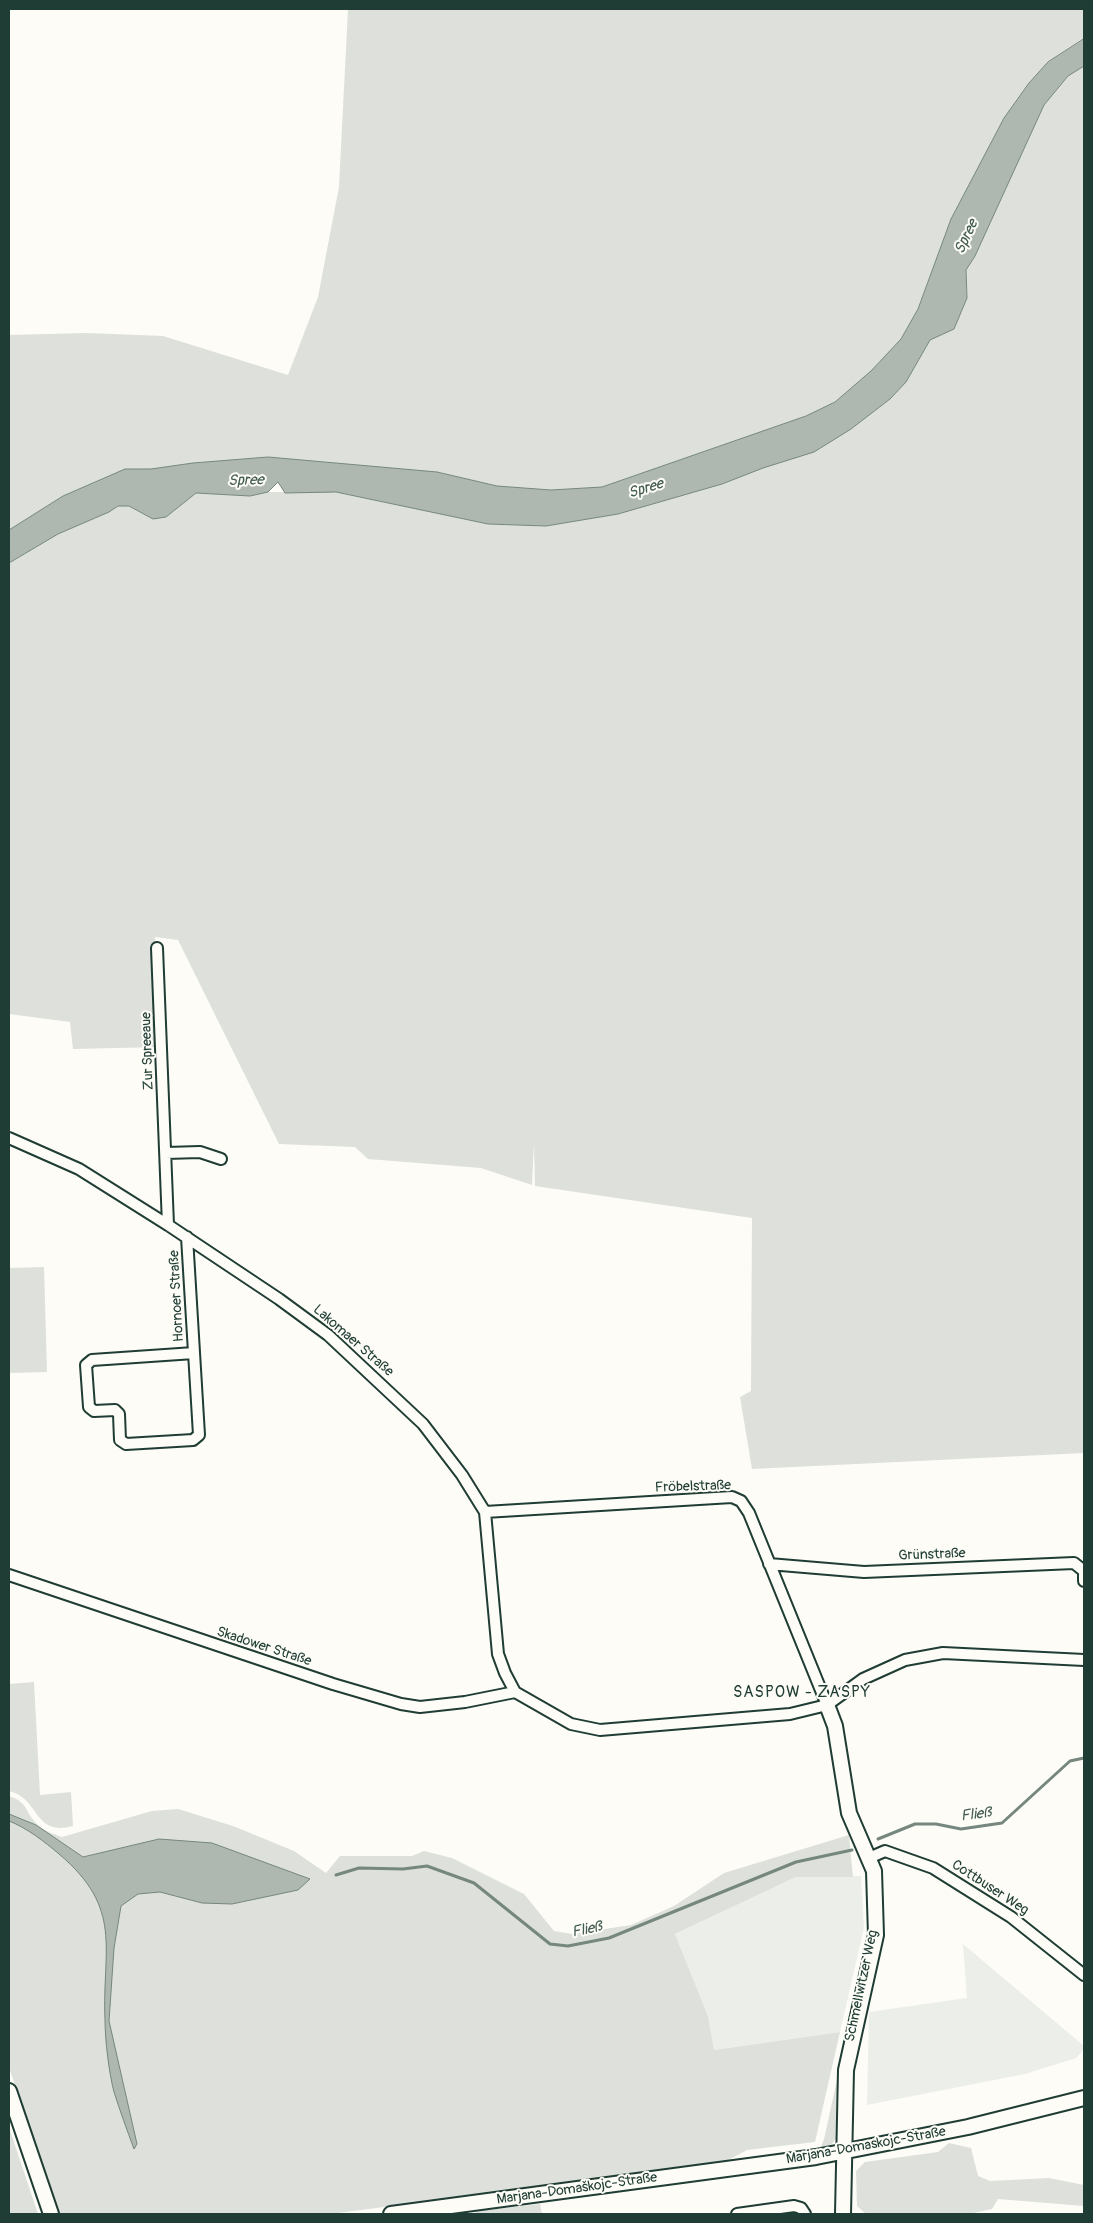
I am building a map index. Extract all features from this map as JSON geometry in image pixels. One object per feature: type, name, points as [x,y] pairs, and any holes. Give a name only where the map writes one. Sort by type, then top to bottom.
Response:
[{"type":"street","name":"Zur Spreeaue","points":[[157,948],[168,1224]]},
{"type":"street","name":"Lakomaer Straße","points":[[9,1138],[79,1169],[168,1224],[279,1299],[328,1335],[423,1424],[462,1475],[485,1512],[498,1654],[515,1692]]},
{"type":"street","points":[[166,1153],[200,1152],[221,1160]]},
{"type":"street","name":"Hornoer Straße","points":[[187,1237],[199,1435],[193,1440],[126,1444],[120,1440],[119,1414],[115,1410],[94,1411],[89,1407],[86,1365],[92,1360],[194,1353]]},
{"type":"street","name":"Fröbelstraße","points":[[485,1512],[732,1497],[741,1501],[749,1513],[827,1705]]},
{"type":"street","name":"Grünstraße","points":[[769,1564],[864,1572],[1074,1563],[1084,1572],[1084,1581]]},
{"type":"street","name":"Skadower Straße","points":[[9,1575],[333,1684],[401,1704],[420,1707],[468,1702],[515,1692]]},
{"type":"street","points":[[515,1692],[571,1724],[600,1730],[790,1714],[827,1705],[863,1679],[905,1660],[927,1655],[960,1652],[1084,1660]]},
{"type":"street","name":"Schmellwitzer Weg","points":[[827,1705],[835,1726],[849,1812],[874,1871],[876,1935],[847,2061],[844,2091],[842,2214]]},
{"type":"street","name":"Cottbuser Weg","points":[[869,1858],[885,1851],[933,1868],[1011,1917],[1084,1975]]},
{"type":"street","points":[[9,2091],[51,2214]]},
{"type":"street","name":"Marjana-Domaskojc-Straße","points":[[763,2164],[844,2152],[968,2127],[1084,2098]]},
{"type":"street","name":"Marjana-Domaškojc-Straße","points":[[390,2214],[446,2211],[763,2164]]},
{"type":"street","points":[[737,2214],[794,2206],[801,2208],[805,2214]]},
{"type":"shaded area","points":[[348,9],[1084,9],[1084,39],[1048,62],[1029,83],[1004,118],[951,219],[918,309],[901,339],[871,371],[835,402],[806,416],[602,487],[551,490],[497,486],[437,472],[268,457],[193,463],[151,469],[125,469],[63,496],[9,530],[9,335],[87,333],[163,336],[288,375],[318,297],[339,187]]},
{"type":"shaded area","points":[[1084,66],[1084,1453],[752,1469],[740,1397],[751,1391],[752,1218],[535,1186],[534,1143],[532,1185],[481,1168],[368,1159],[355,1147],[279,1144],[178,940],[155,937],[159,1047],[73,1049],[70,1022],[9,1014],[9,563],[58,534],[109,512],[118,506],[129,506],[153,519],[166,517],[196,493],[250,496],[268,492],[336,492],[488,524],[546,526],[618,514],[722,484],[851,429],[890,399],[906,382],[930,340],[954,329],[967,298],[966,270],[975,256],[1044,105],[1068,76]]},
{"type":"shaded area","points":[[44,1267],[47,1372],[9,1373],[9,1268]]},
{"type":"shaded area","points":[[34,1682],[40,1795],[71,1792],[73,1826],[60,1828],[50,1826],[43,1822],[19,1795],[9,1791],[9,1684]]},
{"type":"shaded area","points":[[9,1796],[23,1804],[39,1826],[48,1832],[62,1837],[152,1811],[178,1809],[233,1826],[294,1851],[326,1873],[340,1856],[412,1856],[424,1851],[452,1858],[524,1894],[554,1931],[572,1934],[631,1925],[674,1906],[724,1873],[849,1835],[853,1877],[796,1877],[675,1934],[708,2016],[714,2050],[840,2032],[815,2142],[747,2150],[723,2163],[330,2214],[57,2214],[9,2067]]},
{"type":"shaded area","points":[[861,1876],[864,1928],[840,2032],[714,2050],[708,2016],[675,1934],[796,1877]]},
{"type":"shaded area","points":[[963,1944],[1084,2046],[1084,2049],[1076,2058],[1025,2074],[867,2105],[869,2012],[967,1998]]},
{"type":"shaded area","points":[[842,2057],[838,2136],[831,2145],[820,2149],[824,2139]]},
{"type":"shaded area","points":[[9,2127],[38,2214],[9,2214]]},
{"type":"shaded area","points":[[949,2143],[971,2148],[978,2176],[990,2181],[1049,2178],[1084,2185],[1084,2206],[998,2199],[992,2209],[969,2214],[866,2214],[857,2206],[856,2171],[865,2162],[938,2152]]},
{"type":"shaded area","points":[[540,2204],[542,2214],[472,2214],[478,2211]]},
{"type":"water","name":"Spree","points":[[1084,39],[1084,66],[1068,76],[1044,105],[975,256],[966,270],[967,298],[954,329],[930,340],[906,382],[890,399],[851,429],[814,452],[763,468],[722,484],[618,514],[546,526],[488,524],[336,492],[285,493],[278,482],[268,492],[250,496],[196,493],[166,517],[153,519],[129,506],[118,506],[109,512],[58,534],[9,563],[9,530],[63,496],[125,469],[151,469],[193,463],[268,457],[437,472],[497,486],[551,490],[602,487],[806,416],[835,402],[871,371],[901,339],[918,309],[951,219],[1004,118],[1029,83],[1048,62]]},
{"type":"water","points":[[9,1814],[36,1825],[83,1857],[159,1839],[212,1843],[310,1879],[298,1890],[232,1904],[202,1903],[160,1892],[138,1894],[121,1906],[114,1948],[109,2021],[137,2144],[134,2149],[114,2092],[109,2066],[105,2028],[106,1950],[101,1912],[93,1893],[80,1874],[42,1840],[9,1821]]},
{"type":"waterway","name":"Fließ","points":[[878,1839],[915,1824],[936,1824],[961,1829],[1002,1823],[1070,1761],[1084,1758]]},
{"type":"waterway","name":"Fließ","points":[[336,1875],[359,1868],[403,1869],[427,1866],[474,1883],[550,1944],[568,1946],[609,1938],[796,1862],[852,1850]]},
{"type":"district","name":"SASPOW - ZASPY","points":[[802,1693]]}]
